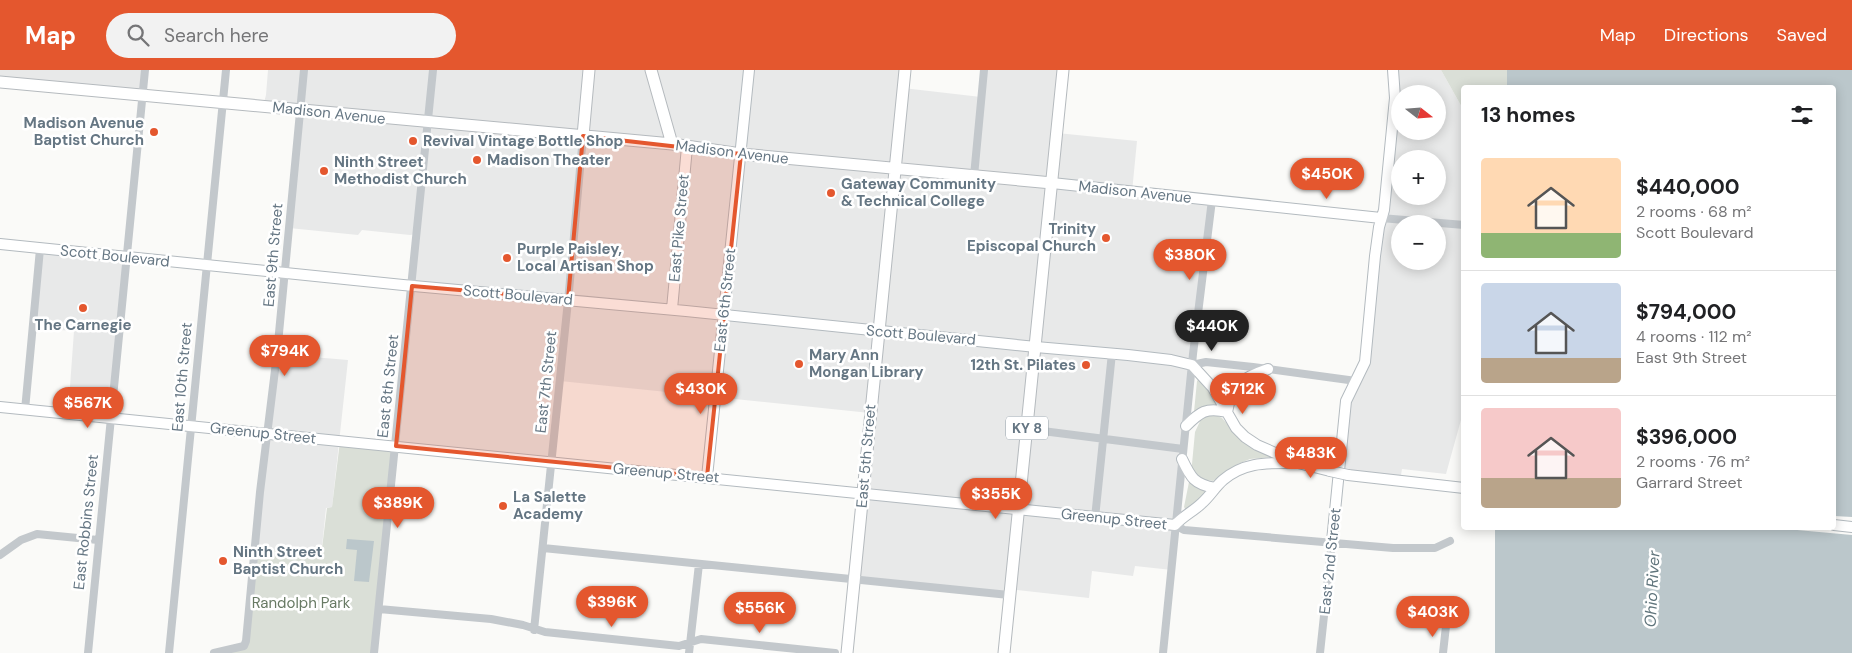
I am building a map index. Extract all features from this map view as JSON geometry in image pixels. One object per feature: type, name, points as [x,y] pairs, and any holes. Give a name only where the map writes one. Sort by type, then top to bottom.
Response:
[{"type":"main road","points":[[583,136],[589,70]]},
{"type":"main road","points":[[651,70],[672,144]]},
{"type":"main road","name":"East 6th Street","points":[[708,477],[723,314],[750,70]]},
{"type":"main road","name":"East 5th Street","points":[[847,653],[905,70]]},
{"type":"main road","name":"KY 8","points":[[1004,653],[1063,70]]},
{"type":"main road","name":"East 2nd Street","points":[[1332,542],[1346,401],[1365,362],[1375,256],[1384,210],[1395,98],[1393,70]]},
{"type":"main road","name":"Madison Avenue","points":[[0,82],[672,144],[740,154],[1052,183],[1382,218]]},
{"type":"main road","name":"East Pike Street","points":[[672,309],[687,147]]},
{"type":"main road","name":"Scott Boulevard","points":[[0,244],[412,286],[672,309],[1036,347],[1112,353]]},
{"type":"main road","points":[[1112,353],[1192,365],[1213,388],[1236,428],[1245,437],[1257,445],[1298,463],[1348,475],[1461,488]]},
{"type":"main road","points":[[1227,412],[1230,399],[1237,386],[1251,375],[1268,369]]},
{"type":"main road","name":"Greenup Street","points":[[0,408],[1176,525]]},
{"type":"main road","points":[[1186,426],[1201,413],[1208,410],[1214,409],[1227,412]]},
{"type":"main road","points":[[1183,454],[1190,474],[1196,482],[1215,488]]},
{"type":"main road","points":[[1176,525],[1180,519],[1203,502],[1224,479],[1241,468],[1253,464],[1298,463]]},
{"type":"main road","points":[[1836,525],[1852,527]]},
{"type":"street","name":"East Robbins Street","points":[[88,653],[145,70]]},
{"type":"street","name":"East 10th Street","points":[[169,653],[226,70]]},
{"type":"street","name":"East 9th Street","points":[[214,653],[244,646],[246,641],[285,273],[304,70]]},
{"type":"street","name":"East 8th Street","points":[[374,653],[433,70]]},
{"type":"street","points":[[974,176],[984,70]]},
{"type":"street","name":"East 7th Street","points":[[534,630],[583,136]]},
{"type":"street","points":[[1163,653],[1192,365],[1212,200]]},
{"type":"street","name":"Madison Avenue","points":[[1382,218],[1461,225]]},
{"type":"street","points":[[25,410],[40,249]]},
{"type":"street","points":[[1095,518],[1112,353]]},
{"type":"street","points":[[1192,365],[1206,362],[1356,381]]},
{"type":"street","points":[[1027,429],[1104,438],[1183,454]]},
{"type":"street","name":"Greenup Street","points":[[1176,525],[1184,530],[1393,548],[1435,548],[1450,541]]},
{"type":"street","points":[[0,555],[21,540],[37,534],[98,540]]},
{"type":"street","name":"East 2nd Street","points":[[1320,653],[1332,542]]},
{"type":"street","points":[[543,548],[1009,595]]},
{"type":"street","points":[[689,653],[699,564]]},
{"type":"street","points":[[379,609],[491,619],[523,625],[534,630],[679,646],[700,639],[835,653]]},
{"type":"street","points":[[1443,653],[1446,626]]},
{"type":"highlighted area","points":[[583,136],[741,154],[707,477],[396,446],[412,286],[568,299]]},
{"type":"shaded area","points":[[0,70],[145,70],[143,95],[0,82]]},
{"type":"shaded area","points":[[268,70],[905,70],[903,88],[981,97],[984,70],[1063,70],[1057,133],[1137,141],[1132,192],[1212,200],[1172,570],[1135,566],[1133,576],[1092,571],[1089,598],[1017,590],[1009,595],[854,580],[870,413],[560,381],[552,462],[396,446],[416,234],[362,230],[358,235],[289,228],[300,110],[263,106]]},
{"type":"shaded area","points":[[1393,70],[1441,70],[1461,106],[1461,420],[1446,474],[1402,469],[1400,481],[1338,476],[1346,401],[1365,362],[1391,91],[1391,140],[1446,140],[1446,85],[1392,85]]},
{"type":"shaded area","points":[[40,249],[126,257],[111,418],[68,414],[74,331],[32,328]]},
{"type":"shaded area","points":[[277,354],[348,360],[332,507],[326,508],[321,556],[255,548]]},
{"type":"green space","points":[[1441,70],[1507,70],[1507,85],[1461,85],[1461,106]]},
{"type":"green space","points":[[1199,379],[1216,404],[1206,406],[1194,412],[1197,381]]},
{"type":"green space","points":[[1214,414],[1222,418],[1243,442],[1273,457],[1250,459],[1238,464],[1213,481],[1199,479],[1192,469],[1195,432],[1202,417]]},
{"type":"green space","name":"Randolph Park","points":[[340,441],[396,446],[374,653],[214,653],[244,646],[255,548],[321,556],[327,508],[332,507]]},
{"type":"green space","points":[[1189,482],[1207,490],[1199,500],[1186,510],[1184,507]]},
{"type":"water","name":"Ohio River","points":[[1507,70],[1852,70],[1852,653],[1495,653],[1495,530],[1836,530],[1836,85],[1507,85]]},
{"type":"water","points":[[347,539],[374,541],[369,582],[354,581],[357,550],[346,549]]},
{"type":"pier","points":[[1836,516],[1852,517],[1852,535],[1796,530],[1836,530]]},
{"type":"place","name":"Madison Avenue Baptist Church","points":[[154,132]]},
{"type":"place","name":"Revival Vintage Bottle Shop","points":[[413,141]]},
{"type":"place","name":"Madison Theater","points":[[477,160]]},
{"type":"place","name":"Ninth Street Methodist Church","points":[[324,171]]},
{"type":"place","name":"Gateway Community & Technical College","points":[[831,193]]},
{"type":"place","name":"Trinity Episcopal Church","points":[[1106,238]]},
{"type":"place","name":"Purple Paisley, Local Artisan Shop","points":[[507,258]]},
{"type":"place","name":"The Carnegie","points":[[83,308]]},
{"type":"place","name":"Mary Ann Mongan Library","points":[[799,364]]},
{"type":"place","name":"12th St. Pilates","points":[[1086,365]]},
{"type":"place","name":"La Salette Academy","points":[[503,506]]},
{"type":"place","name":"Ninth Street Baptist Church","points":[[223,561]]}]
